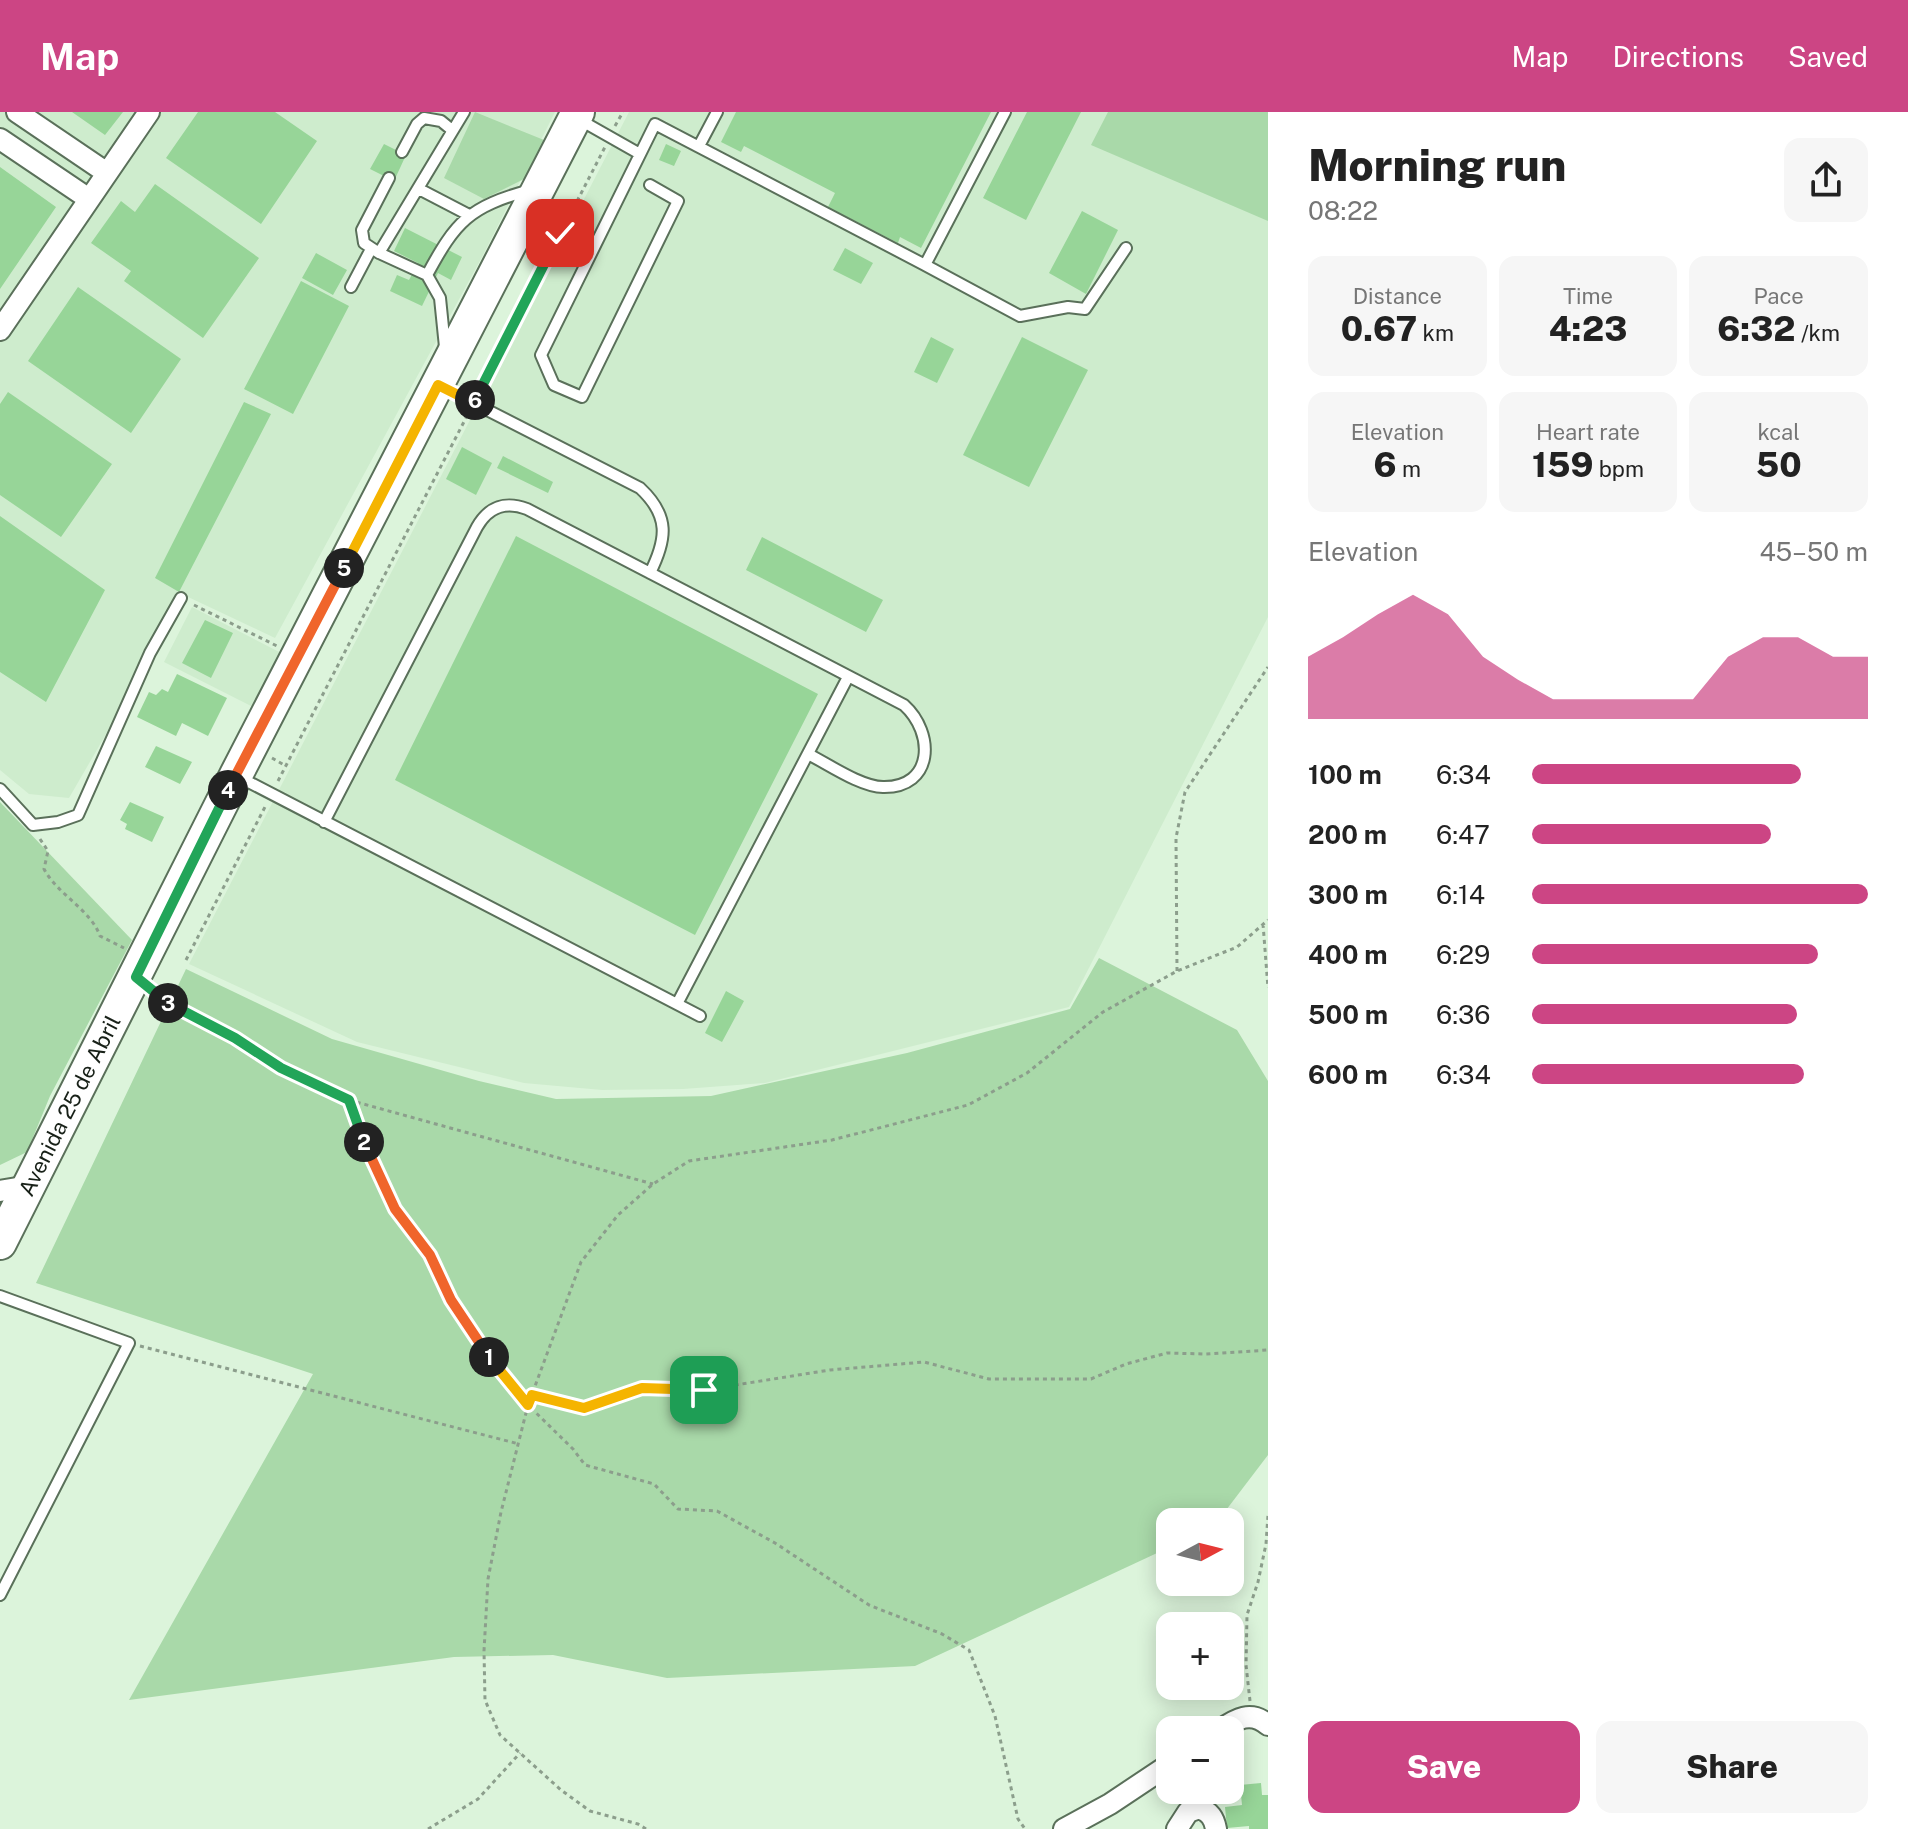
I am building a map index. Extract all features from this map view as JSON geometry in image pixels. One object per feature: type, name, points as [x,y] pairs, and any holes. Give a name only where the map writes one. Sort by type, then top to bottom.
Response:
[{"type":"main road","name":"Avenida 25 de Abril","points":[[0,1243],[15,1188],[298,658],[576,115]]},
{"type":"street","points":[[17,112],[107,173]]},
{"type":"street","points":[[0,330],[149,112]]},
{"type":"street","points":[[0,139],[89,199]]},
{"type":"street","points":[[1064,1829],[1110,1804],[1156,1773]]},
{"type":"street","points":[[1177,1829],[1188,1812],[1199,1808],[1208,1812],[1216,1829]]},
{"type":"lane","points":[[351,287],[419,189],[464,112]]},
{"type":"lane","points":[[699,146],[717,112]]},
{"type":"lane","points":[[925,265],[1005,112]]},
{"type":"lane","points":[[576,115],[640,154]]},
{"type":"lane","points":[[402,152],[417,124],[424,118],[441,121],[452,130]]},
{"type":"lane","points":[[650,185],[678,201],[582,397],[554,385],[541,355],[655,124],[1020,316],[1068,307],[1085,309],[1126,248]]},
{"type":"lane","points":[[389,178],[362,230],[364,243],[427,275],[440,298],[443,376],[474,403],[640,488],[654,502],[663,527],[662,545],[650,573]]},
{"type":"lane","points":[[427,275],[448,236],[469,215],[501,198],[539,188]]},
{"type":"lane","points":[[419,189],[469,215]]},
{"type":"lane","points":[[324,822],[477,527],[487,513],[507,504],[522,507],[904,705],[913,714],[925,738],[926,751],[915,775],[904,782],[879,787],[808,754]]},
{"type":"lane","points":[[0,789],[33,825],[58,822],[78,815],[150,653],[181,598]]},
{"type":"lane","points":[[677,1004],[848,677]]},
{"type":"lane","points":[[236,775],[700,1016]]},
{"type":"lane","points":[[0,1296],[129,1343],[0,1595]]},
{"type":"path","points":[[186,960],[623,112]]},
{"type":"path","points":[[181,598],[298,658]]},
{"type":"path","points":[[1177,971],[1176,838],[1185,792],[1266,671]]},
{"type":"path","points":[[33,825],[48,851],[44,869],[52,884],[85,914],[100,936],[132,964],[171,1006],[235,1038],[281,1068],[349,1100],[653,1184]]},
{"type":"path","points":[[646,1829],[590,1811],[500,1735],[485,1700],[488,1579],[501,1512],[528,1405],[581,1262],[618,1215],[653,1184],[689,1161],[832,1140],[968,1105],[1027,1073],[1103,1012],[1177,971],[1237,947],[1268,920]]},
{"type":"path","points":[[1263,924],[1268,988]]},
{"type":"path","points":[[349,1100],[395,1209],[430,1255],[451,1300],[481,1347],[528,1405],[585,1465],[654,1484],[678,1509],[717,1511],[775,1543],[869,1605],[942,1634],[969,1650],[995,1716],[1015,1806],[1025,1829]]},
{"type":"path","points":[[129,1343],[519,1444]]},
{"type":"path","points":[[532,1395],[584,1408],[642,1388],[704,1390],[830,1370],[924,1362],[989,1379],[1091,1379],[1126,1364],[1167,1353],[1268,1350]]},
{"type":"path","points":[[1260,1720],[1246,1665],[1247,1615],[1266,1544],[1268,1515]]},
{"type":"path","points":[[428,1829],[478,1799],[520,1753]]},
{"type":"shaded area","points":[[0,112],[555,112],[482,257],[275,638],[186,596],[69,798],[29,794],[0,770]]},
{"type":"shaded area","points":[[475,112],[544,140],[524,179],[484,199],[444,178]]},
{"type":"shaded area","points":[[629,112],[1268,112],[1268,617],[1069,1007],[765,1083],[683,1089],[602,1090],[524,1083],[357,1042],[189,964]]},
{"type":"shaded area","points":[[1108,112],[1268,112],[1268,221],[1091,145]]},
{"type":"shaded area","points":[[192,607],[283,654],[255,708],[164,662]]},
{"type":"shaded area","points":[[0,802],[132,940],[50,1096],[27,1152],[0,1165]]},
{"type":"shaded area","points":[[1099,958],[1237,1030],[1268,1081],[1268,1455],[1228,1508],[1156,1508],[1156,1554],[915,1666],[667,1678],[553,1655],[454,1657],[129,1700],[313,1374],[36,1283],[186,969],[332,1039],[479,1081],[556,1099],[711,1096],[907,1053],[1070,1009]]},
{"type":"building","points":[[72,112],[123,112],[105,135]]},
{"type":"building","points":[[198,112],[275,112],[317,141],[261,224],[166,158]]},
{"type":"building","points":[[736,112],[991,112],[921,248],[900,237],[898,243],[828,207],[835,193],[744,146],[741,152],[721,142]]},
{"type":"building","points":[[1027,112],[1081,112],[1026,220],[983,198]]},
{"type":"building","points":[[384,144],[406,155],[394,181],[370,169]]},
{"type":"building","points":[[666,144],[681,151],[674,166],[659,160]]},
{"type":"building","points":[[0,167],[56,207],[0,289]]},
{"type":"building","points":[[155,184],[259,258],[203,338],[124,281],[131,271],[91,243],[121,201],[135,212]]},
{"type":"building","points":[[1082,211],[1118,230],[1086,294],[1049,273]]},
{"type":"building","points":[[405,228],[462,257],[451,280],[438,273],[422,306],[390,291],[397,275],[409,280],[418,263],[394,251]]},
{"type":"building","points":[[845,248],[873,263],[861,284],[833,270]]},
{"type":"building","points":[[316,253],[347,270],[333,295],[302,278]]},
{"type":"building","points":[[301,281],[349,306],[293,414],[244,389]]},
{"type":"building","points":[[78,287],[181,359],[131,433],[28,361]]},
{"type":"building","points":[[931,337],[954,349],[937,383],[914,372]]},
{"type":"building","points":[[1022,337],[1088,370],[1029,487],[963,455]]},
{"type":"building","points":[[8,392],[112,464],[61,537],[0,495],[0,404]]},
{"type":"building","points":[[244,402],[271,414],[179,592],[155,578]]},
{"type":"building","points":[[462,447],[492,463],[476,495],[446,479]]},
{"type":"building","points":[[503,456],[553,482],[548,493],[497,468]]},
{"type":"building","points":[[0,516],[105,590],[46,702],[0,672]]},
{"type":"building","points":[[516,536],[818,694],[695,935],[395,780]]},
{"type":"building","points":[[762,537],[883,600],[866,632],[746,570]]},
{"type":"building","points":[[205,620],[233,633],[211,678],[182,663]]},
{"type":"building","points":[[177,674],[227,698],[208,736],[182,723],[176,736],[137,717],[149,692],[156,695],[162,689],[168,692]]},
{"type":"building","points":[[156,746],[192,762],[180,784],[145,767]]},
{"type":"building","points":[[130,802],[164,817],[152,842],[125,829],[127,824],[120,820]]},
{"type":"building","points":[[726,991],[744,1001],[722,1042],[705,1033]]},
{"type":"building","points":[[1261,1783],[1262,1795],[1268,1795],[1268,1829],[1249,1829],[1249,1826],[1227,1828],[1225,1807],[1244,1804],[1244,1785]]},
{"type":"route","points":[[560,233],[474,403],[438,385],[236,775],[136,977],[171,1006],[235,1038],[281,1068],[349,1100],[395,1209],[430,1255],[451,1300],[481,1347],[528,1405],[532,1395],[584,1408],[642,1388],[704,1390]]}]
